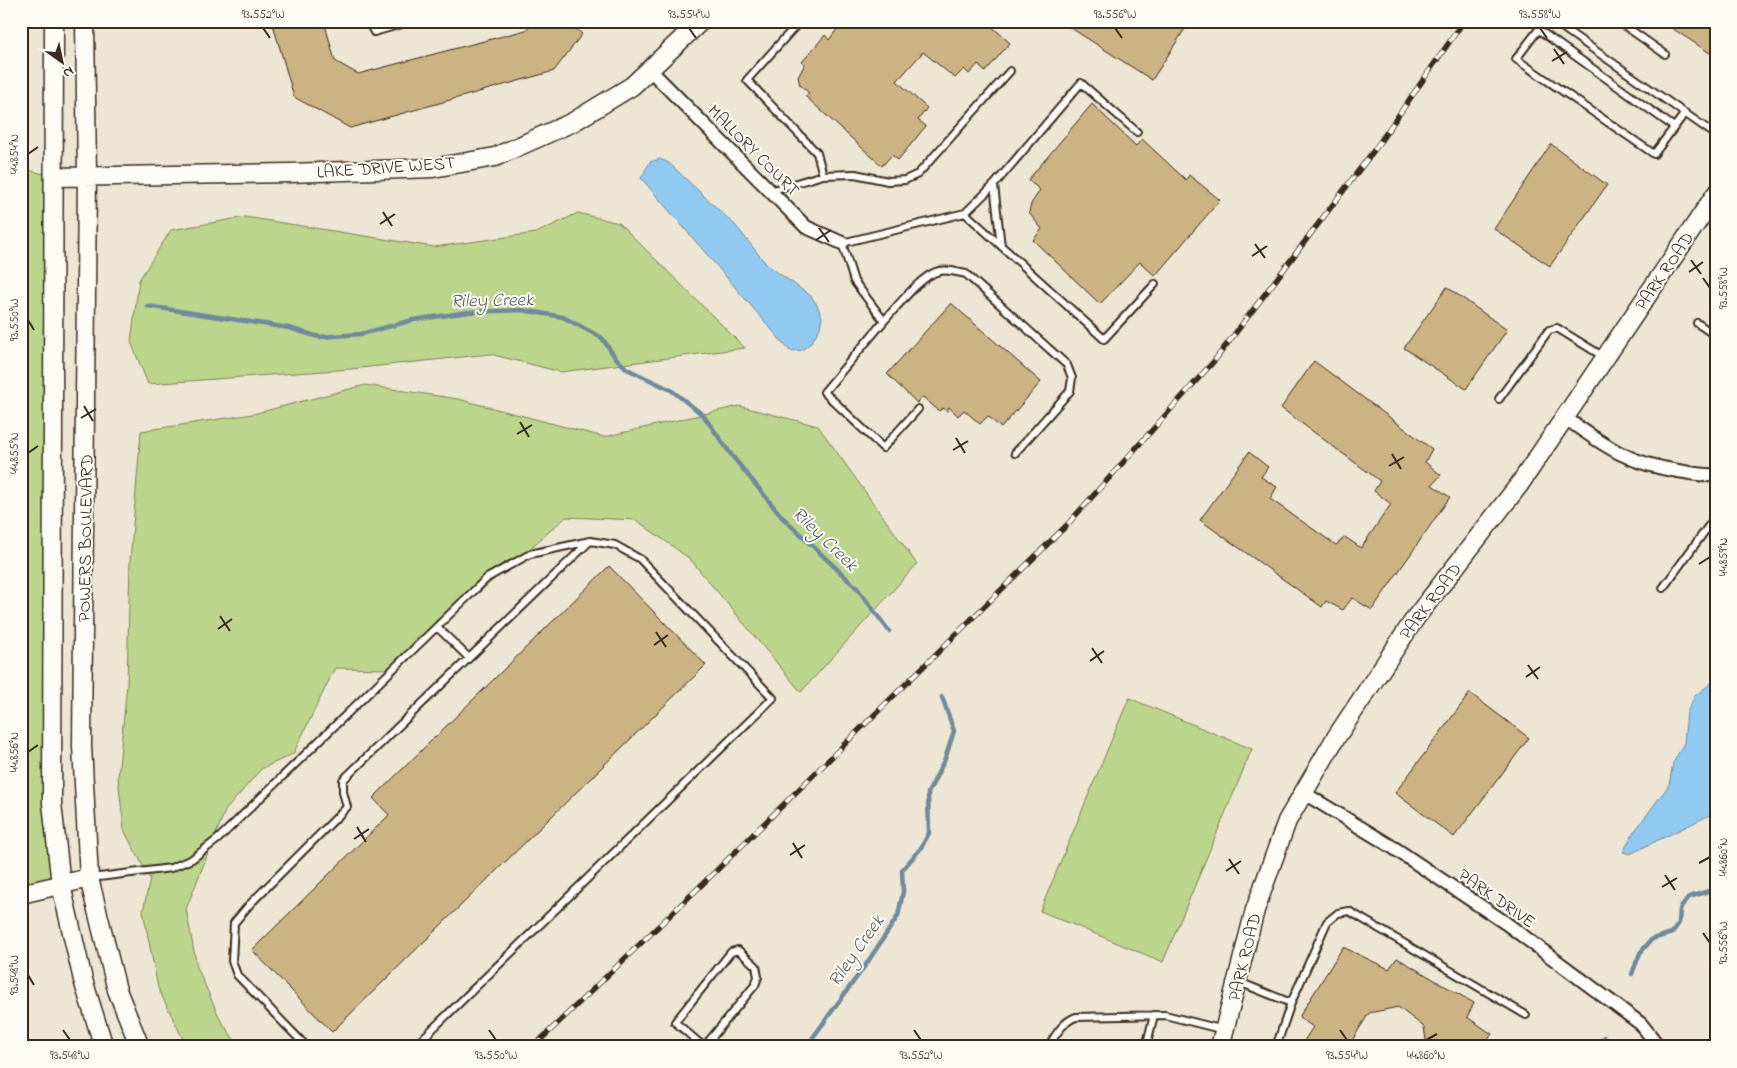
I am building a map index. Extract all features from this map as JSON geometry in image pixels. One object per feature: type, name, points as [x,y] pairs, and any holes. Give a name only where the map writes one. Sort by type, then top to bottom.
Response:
[{"type":"main road","name":"POWERS BOULEVARD","points":[[54,21],[52,803],[60,885],[83,980],[104,1047]]},
{"type":"main road","name":"POWERS BOULEVARD","points":[[85,21],[87,175],[82,746],[89,878],[117,990],[140,1047]]},
{"type":"main road","name":"LAKE DRIVE WEST","points":[[55,177],[289,173],[433,168],[495,158],[573,122],[632,86],[701,21]]},
{"type":"main road","name":"PARK ROAD","points":[[1222,1038],[1238,982],[1255,910],[1287,821],[1335,739],[1416,617],[1519,485],[1716,194]]},
{"type":"main road","points":[[21,894],[89,878]]},
{"type":"street","name":"MALLORY COURT","points":[[650,70],[806,227],[842,243]]},
{"type":"street","points":[[1564,417],[1609,449],[1650,466],[1706,476],[1716,475]]},
{"type":"street","name":"PARK DRIVE","points":[[1304,793],[1394,848],[1507,924],[1641,1024],[1658,1047]]},
{"type":"lane","points":[[368,21],[374,32],[412,21]]},
{"type":"lane","points":[[800,21],[747,80],[817,153],[823,175]]},
{"type":"lane","points":[[1545,21],[1516,59],[1654,154],[1685,113]]},
{"type":"lane","points":[[1553,21],[1716,135]]},
{"type":"lane","points":[[1618,21],[1665,54]]},
{"type":"lane","points":[[1539,30],[1674,127]]},
{"type":"lane","points":[[770,191],[823,175],[855,174],[888,181],[905,180],[918,174],[1010,71]]},
{"type":"lane","points":[[884,321],[854,281],[842,243],[965,213],[994,185],[1081,83],[1137,132]]},
{"type":"lane","points":[[994,185],[1001,246]]},
{"type":"lane","points":[[965,213],[1104,339],[1155,284]]},
{"type":"lane","points":[[918,409],[883,448],[824,392],[884,321],[926,277],[937,271],[949,270],[966,274],[1067,365],[1072,378],[1070,391],[1015,452]]},
{"type":"lane","points":[[1697,323],[1716,336]]},
{"type":"lane","points":[[1499,399],[1549,330],[1557,328],[1605,357]]},
{"type":"lane","points":[[1663,588],[1716,516]]},
{"type":"lane","points":[[89,878],[171,868],[192,859],[218,839],[486,578],[530,554],[590,541],[615,545],[640,559],[774,698],[414,1047]]},
{"type":"lane","points":[[307,1047],[237,976],[232,961],[234,924],[250,904],[347,807],[343,792],[344,780],[590,541]]},
{"type":"lane","points":[[437,627],[470,658]]},
{"type":"lane","points":[[1276,1047],[1291,1002],[1327,922],[1338,913],[1350,911],[1526,1015]]},
{"type":"lane","points":[[738,950],[756,966],[758,978],[755,985],[704,1047],[675,1022],[731,952],[738,950]]},
{"type":"lane","points":[[1238,982],[1291,1002]]},
{"type":"lane","points":[[1146,1047],[1154,1015]]},
{"type":"lane","points":[[1048,1047],[1062,1026],[1076,1017],[1165,1015],[1222,1038]]},
{"type":"green space","points":[[21,168],[55,177],[61,885],[21,894]]},
{"type":"green space","points":[[578,213],[619,223],[745,348],[561,372],[490,354],[351,369],[148,384],[131,342],[139,280],[171,230],[245,217],[434,247],[536,233]]},
{"type":"green space","points":[[365,385],[458,399],[604,437],[739,406],[818,426],[917,564],[801,692],[690,559],[636,520],[566,517],[391,669],[335,668],[293,754],[261,769],[225,811],[186,909],[197,967],[220,1019],[239,1047],[187,1047],[158,988],[143,911],[150,879],[124,830],[118,777],[127,684],[130,561],[141,431],[253,414]]},
{"type":"green space","points":[[1129,698],[1252,749],[1163,962],[1040,911]]},
{"type":"water","points":[[660,159],[669,163],[736,226],[767,265],[811,296],[822,317],[820,328],[811,343],[802,350],[790,351],[641,178],[650,162]]},
{"type":"water","points":[[1716,679],[1716,812],[1630,854],[1623,852],[1634,832],[1669,785],[1673,763],[1684,743],[1687,712],[1695,696]]},
{"type":"building","points":[[272,21],[324,21],[335,61],[358,74],[526,30],[533,21],[567,21],[582,34],[554,71],[350,128],[294,97]]},
{"type":"building","points":[[843,21],[986,21],[1010,43],[985,72],[978,64],[969,74],[964,69],[955,78],[923,52],[897,81],[927,108],[918,120],[926,126],[898,160],[892,155],[882,166],[805,96],[809,93],[800,85],[798,77],[805,64],[802,62],[825,35],[829,40]]},
{"type":"building","points":[[1060,21],[1190,21],[1152,80]]},
{"type":"building","points":[[1661,21],[1716,21],[1716,57]]},
{"type":"building","points":[[1092,104],[1136,146],[1142,139],[1186,180],[1189,175],[1220,200],[1155,276],[1140,262],[1100,304],[1033,240],[1042,229],[1029,213],[1031,204],[1040,190],[1028,180]]},
{"type":"building","points":[[1551,144],[1607,185],[1550,266],[1494,229]]},
{"type":"building","points":[[1447,287],[1507,330],[1466,389],[1404,348]]},
{"type":"building","points":[[951,303],[1041,382],[1001,428],[988,416],[980,424],[964,410],[958,416],[949,407],[947,411],[943,408],[939,411],[923,397],[917,403],[887,374]]},
{"type":"building","points":[[1314,361],[1432,449],[1425,462],[1441,475],[1432,485],[1450,497],[1372,610],[1352,598],[1343,610],[1326,601],[1322,607],[1200,520],[1249,452],[1268,467],[1261,477],[1277,487],[1270,499],[1336,545],[1345,537],[1361,548],[1391,504],[1374,491],[1380,481],[1281,408]]},
{"type":"building","points":[[609,566],[706,665],[332,1032],[252,950],[389,815],[373,798]]},
{"type":"building","points":[[1470,693],[1529,738],[1454,837],[1395,793]]},
{"type":"building","points":[[1343,947],[1389,969],[1397,958],[1474,1003],[1467,1017],[1492,1034],[1483,1047],[1427,1047],[1424,1027],[1398,1007],[1369,1013],[1348,1047],[1300,1047],[1313,1027],[1299,1017]]},
{"type":"waterway","name":"Riley Creek","points":[[147,306],[289,328],[319,337],[361,334],[413,320],[469,312],[522,310],[563,317],[602,338],[615,357],[627,369],[671,390],[703,415],[733,457],[782,517],[857,588],[889,631]]},
{"type":"waterway","name":"Riley Creek","points":[[806,1047],[867,963],[898,916],[903,892],[902,870],[921,848],[929,833],[928,793],[945,759],[954,731],[942,697]]},
{"type":"waterway","name":"Riley Creek","points":[[1632,974],[1640,953],[1652,939],[1672,933],[1679,923],[1680,909],[1689,897],[1716,889]]},
{"type":"waterway","name":"Riley Creek","points":[[1599,1047],[1604,1037]]},
{"type":"railway","points":[[533,1047],[717,870],[1066,526],[1215,360],[1375,149],[1464,21]]}]
